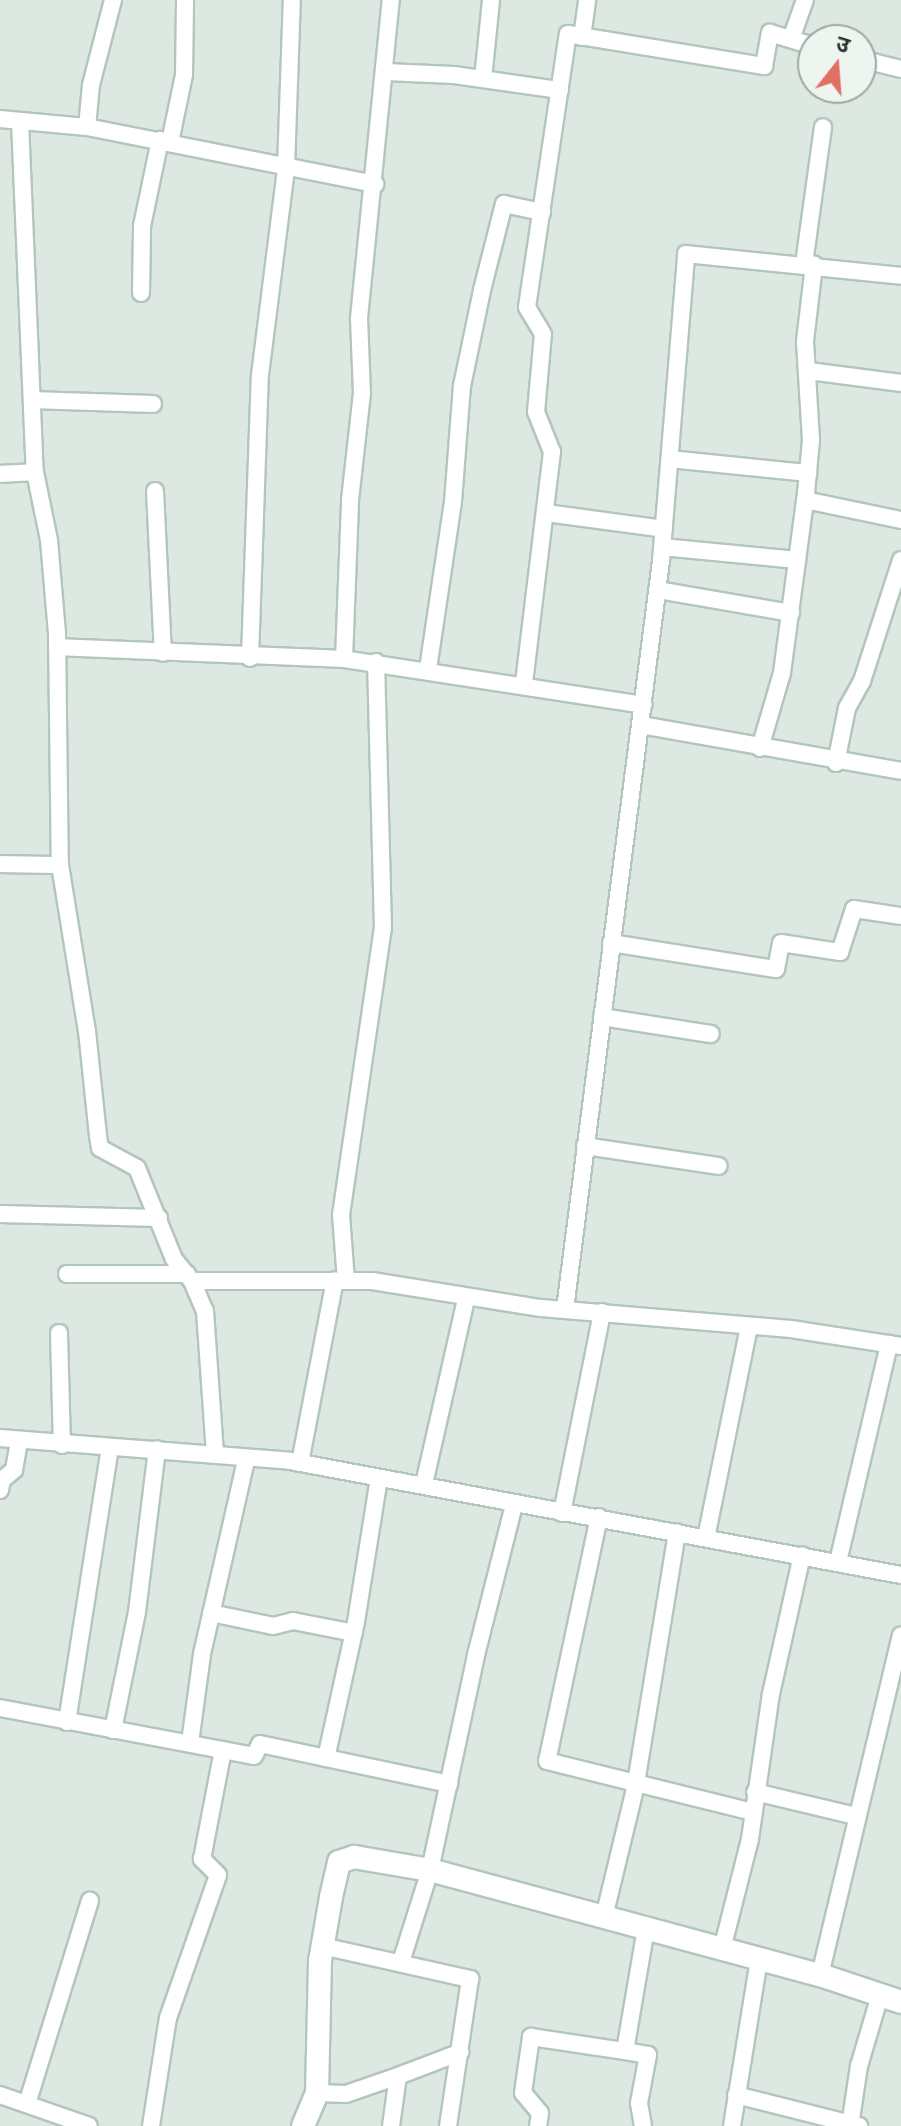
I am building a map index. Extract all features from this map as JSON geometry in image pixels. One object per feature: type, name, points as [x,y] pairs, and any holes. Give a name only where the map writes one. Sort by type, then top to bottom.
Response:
[{"type":"street","points":[[87,127],[91,85],[113,0]]},
{"type":"street","points":[[141,293],[142,226],[184,75],[185,0]]},
{"type":"street","points":[[250,658],[260,375],[286,168],[292,0]]},
{"type":"street","points":[[344,659],[350,500],[362,393],[359,318],[375,184],[391,0]]},
{"type":"street","points":[[483,79],[491,0]]},
{"type":"street","points":[[582,37],[587,0]]},
{"type":"street","points":[[791,39],[805,0]]},
{"type":"street","points":[[524,683],[552,452],[536,412],[543,334],[527,307],[568,34],[764,66],[770,33],[797,41]]},
{"type":"street","points":[[877,63],[901,69]]},
{"type":"street","points":[[386,72],[483,79],[560,90]]},
{"type":"street","points":[[0,119],[87,127],[375,184]]},
{"type":"street","points":[[20,121],[35,472],[49,540],[57,647],[60,865],[87,1031],[100,1148],[137,1168],[174,1259],[189,1278],[205,1311],[215,1453]]},
{"type":"street","points":[[760,748],[782,673],[808,473],[809,371],[805,341],[809,264],[823,127]]},
{"type":"street","points":[[428,669],[453,502],[462,386],[482,290],[504,204],[542,212]]},
{"type":"street","points":[[565,1309],[658,590],[686,254],[809,264],[901,276]]},
{"type":"street","points":[[809,371],[901,383]]},
{"type":"street","points":[[32,400],[153,404]]},
{"type":"street","points":[[670,459],[808,473]]},
{"type":"street","points":[[0,474],[35,472]]},
{"type":"street","points":[[155,491],[163,653]]},
{"type":"street","points":[[805,500],[901,520]]},
{"type":"street","points":[[546,513],[664,529]]},
{"type":"street","points":[[662,547],[797,560]]},
{"type":"street","points":[[836,763],[847,708],[862,681],[901,560]]},
{"type":"street","points":[[658,590],[791,613]]},
{"type":"street","points":[[57,647],[376,662],[524,683],[643,705]]},
{"type":"street","points":[[300,1463],[340,1280],[341,1215],[383,928],[376,662]]},
{"type":"street","points":[[641,725],[836,763],[901,771]]},
{"type":"street","points":[[0,864],[60,865]]},
{"type":"street","points":[[611,943],[776,969],[781,943],[840,952],[854,909],[901,916]]},
{"type":"street","points":[[602,1017],[711,1034]]},
{"type":"street","points":[[585,1146],[719,1166]]},
{"type":"street","points":[[0,1214],[159,1218]]},
{"type":"street","points":[[67,1274],[340,1280],[466,1299],[749,1326],[895,1345],[838,1562]]},
{"type":"street","points":[[424,1484],[466,1299]]},
{"type":"street","points":[[562,1513],[602,1312]]},
{"type":"street","points":[[706,1538],[749,1326]]},
{"type":"street","points":[[59,1333],[62,1445]]},
{"type":"street","points":[[0,1438],[62,1445],[215,1453],[246,1460],[300,1463],[901,1575]]},
{"type":"street","points":[[0,1490],[2,1480],[14,1470],[19,1441]]},
{"type":"street","points":[[67,1722],[110,1448]]},
{"type":"street","points":[[113,1730],[137,1612],[157,1449]]},
{"type":"street","points":[[190,1743],[211,1613],[246,1460]]},
{"type":"street","points":[[326,1758],[354,1633],[379,1478]]},
{"type":"street","points":[[401,1962],[430,1870],[514,1505]]},
{"type":"street","points":[[599,1517],[547,1761],[753,1812]]},
{"type":"street","points":[[604,1917],[636,1782],[677,1532]]},
{"type":"street","points":[[722,1949],[753,1812],[802,1555]]},
{"type":"street","points":[[211,1613],[273,1626],[293,1621],[354,1633]]},
{"type":"street","points":[[820,1975],[856,1816],[870,1777],[901,1636]]},
{"type":"street","points":[[0,1708],[254,1756],[260,1744],[449,1784]]},
{"type":"street","points":[[151,2126],[168,2018],[218,1875],[202,1859],[223,1750]]},
{"type":"street","points":[[755,1792],[856,1816]]},
{"type":"street","points":[[303,2126],[317,2093],[322,1946],[339,1862],[354,1857],[430,1870],[820,1975],[891,1999],[859,2066],[854,2125],[797,2118],[736,2095]]},
{"type":"street","points":[[27,2104],[90,1901]]},
{"type":"street","points":[[625,2051],[646,1928]]},
{"type":"street","points":[[322,1946],[470,1979],[448,2126]]},
{"type":"street","points":[[732,2126],[759,1959]]},
{"type":"street","points":[[538,2126],[540,2113],[523,2093],[531,2037],[648,2055],[639,2103],[643,2126]]},
{"type":"street","points":[[317,2093],[346,2094],[461,2052]]},
{"type":"street","points":[[391,2126],[398,2076]]},
{"type":"street","points":[[0,2095],[89,2126]]}]
